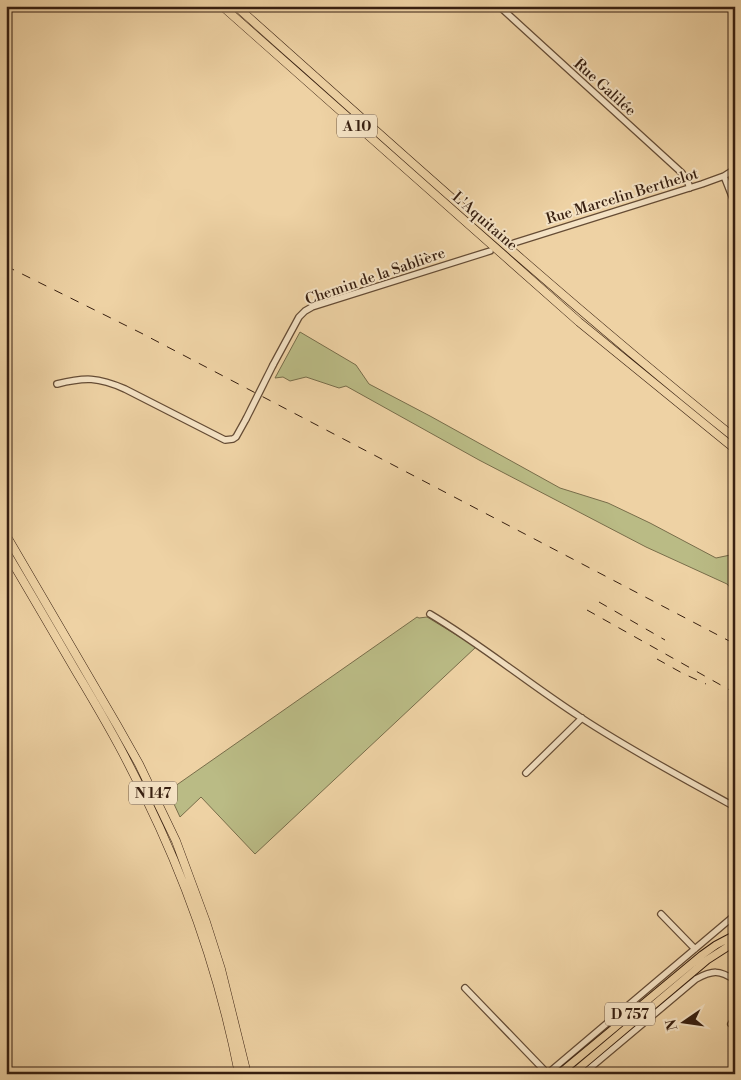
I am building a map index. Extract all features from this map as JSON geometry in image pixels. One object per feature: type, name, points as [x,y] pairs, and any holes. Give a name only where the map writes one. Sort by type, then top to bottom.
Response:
[{"type":"highway","name":"L'Aquitaine","points":[[222,6],[579,322],[735,450]]},
{"type":"highway","name":"L'Aquitaine","points":[[236,6],[544,279],[735,438]]},
{"type":"highway","name":"N 147","points":[[6,535],[139,764],[176,841],[218,959],[246,1073]]},
{"type":"highway","name":"N 147","points":[[6,552],[108,726],[148,801],[182,878],[197,919],[217,984],[235,1054],[246,1073]]},
{"type":"highway","name":"N 147","points":[[235,1054],[233,1061],[235,1074]]},
{"type":"main road","name":"D 757","points":[[572,1074],[716,945],[735,935]]},
{"type":"main road","name":"D 757","points":[[559,1074],[704,957],[735,942]]},
{"type":"street","name":"Rue Galilée","points":[[499,6],[682,173],[690,188]]},
{"type":"street","name":"Rue Marcelin Berthelot","points":[[514,243],[690,188],[724,176],[735,169]]},
{"type":"street","points":[[724,176],[735,204]]},
{"type":"street","name":"Chemin de la Sablière","points":[[57,384],[84,378],[102,380],[125,389],[225,440],[233,439],[236,438],[299,317],[305,311],[312,307],[490,251]]},
{"type":"street","points":[[430,614],[475,642],[537,688],[582,718],[646,757],[735,807]]},
{"type":"street","points":[[526,773],[582,718]]},
{"type":"street","points":[[660,914],[695,949]]},
{"type":"street","points":[[465,988],[548,1074],[735,915]]},
{"type":"street","points":[[583,1074],[696,979],[716,972],[735,980]]},
{"type":"street","points":[[731,1024],[735,1018]]},
{"type":"street","points":[[6,1070],[10,1074]]},
{"type":"green space","points":[[300,332],[356,365],[369,384],[560,488],[608,503],[716,558],[735,554],[735,593],[727,584],[646,547],[479,460],[346,386],[339,388],[306,377],[290,381],[283,377],[275,378]]},
{"type":"green space","points":[[417,617],[427,617],[476,647],[255,854],[201,797],[180,817],[168,791]]},
{"type":"railway","points":[[6,266],[141,333],[735,644]]},
{"type":"railway","points":[[599,602],[665,640]]},
{"type":"railway","points":[[587,610],[735,693]]},
{"type":"railway","points":[[657,659],[706,684]]}]
